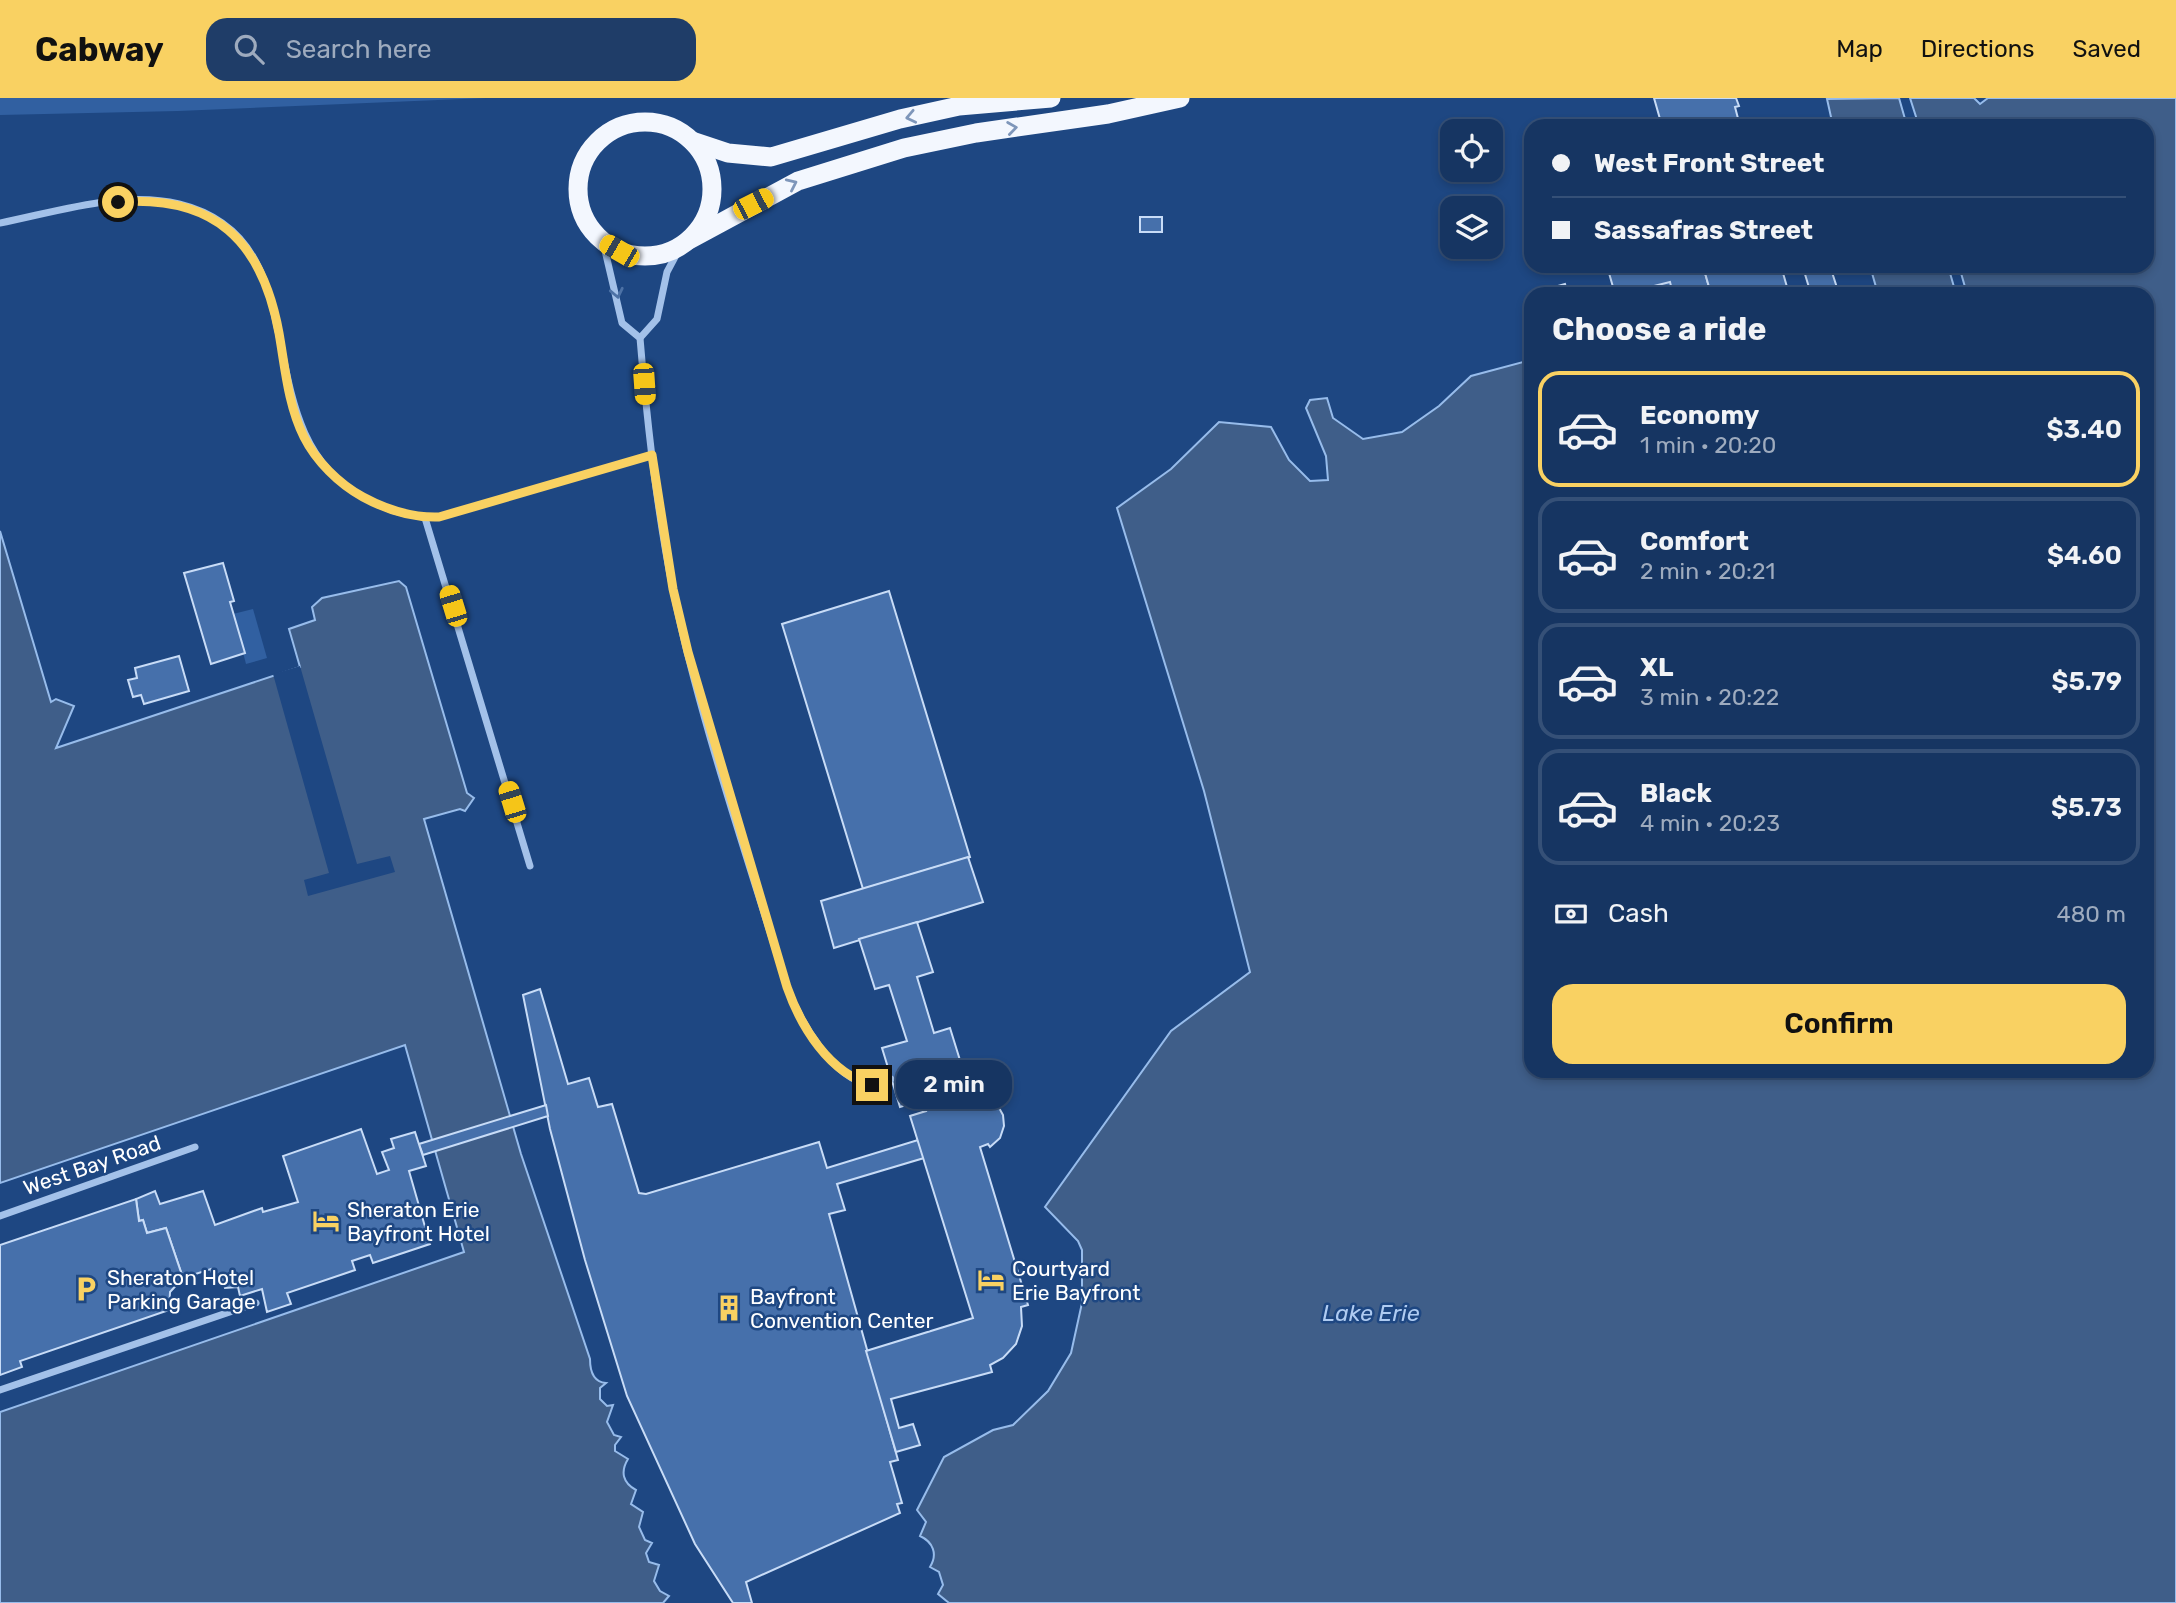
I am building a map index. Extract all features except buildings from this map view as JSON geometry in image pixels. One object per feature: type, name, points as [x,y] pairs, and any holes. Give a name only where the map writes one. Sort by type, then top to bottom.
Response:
[{"type":"highway","points":[[1051,98],[959,106],[900,119],[771,157],[728,153],[692,141],[669,127],[643,122],[625,124],[595,144],[579,176],[578,194],[590,228],[603,242],[637,256],[656,256],[798,181],[904,148],[976,133],[1108,114],[1180,98]]},
{"type":"highway","points":[[685,242],[701,226],[709,209],[712,191],[710,172],[692,141]]},
{"type":"street","points":[[0,223],[89,206],[145,200],[178,204],[204,213],[229,229],[245,245],[266,281],[294,408],[303,436],[333,476],[355,493],[379,506],[425,517],[454,514],[652,455]]},
{"type":"street","points":[[603,242],[617,290],[622,323],[640,338],[652,455],[673,589],[688,652],[792,1001],[804,1024],[842,1072],[872,1085],[891,1079]]},
{"type":"street","points":[[640,338],[657,319],[667,272],[685,242]]},
{"type":"street","points":[[425,517],[530,866]]},
{"type":"street","name":"West Bay Road","points":[[0,1216],[195,1147]]},
{"type":"street","points":[[0,1390],[256,1303]]},
{"type":"shaded area","points":[[0,98],[486,98],[178,111],[0,115]]},
{"type":"shaded area","points":[[253,609],[267,658],[246,664],[233,614]]},
{"type":"water","points":[[1899,98],[1905,119],[1831,119],[1827,99]]},
{"type":"water","name":"Lake Erie","points":[[1910,98],[1974,98],[1980,104],[1988,98],[2176,98],[2176,1603],[949,1603],[938,1594],[943,1585],[939,1572],[930,1567],[934,1553],[928,1542],[920,1536],[926,1522],[917,1510],[944,1457],[993,1430],[1013,1425],[1048,1391],[1071,1353],[1082,1303],[1082,1250],[1078,1241],[1045,1207],[1171,1031],[1250,972],[1204,791],[1117,508],[1171,469],[1219,422],[1271,427],[1289,460],[1310,481],[1328,480],[1326,456],[1306,408],[1310,400],[1327,398],[1333,418],[1363,439],[1402,432],[1439,406],[1471,376],[1524,362],[1524,1078],[2154,1078],[2154,287],[1965,287],[1961,273],[2154,273],[2154,119],[1917,119]]},
{"type":"water","points":[[1872,273],[1950,273],[1954,287],[1876,287]]},
{"type":"water","points":[[0,531],[51,702],[56,699],[74,706],[56,748],[300,667],[289,629],[315,620],[312,607],[322,598],[399,581],[406,587],[467,793],[474,798],[465,811],[460,809],[424,819],[521,1154],[590,1359],[592,1372],[598,1381],[606,1383],[600,1388],[600,1399],[607,1406],[613,1405],[607,1422],[614,1435],[621,1437],[615,1445],[615,1451],[628,1459],[624,1477],[636,1490],[631,1504],[643,1512],[639,1527],[645,1540],[652,1543],[646,1553],[649,1562],[659,1565],[654,1581],[660,1591],[669,1596],[663,1603],[0,1603],[0,1412],[464,1252],[405,1045],[0,1183]]},
{"type":"pier","points":[[300,666],[357,864],[390,856],[395,872],[308,896],[304,880],[329,873],[273,674]]},
{"type":"place","name":"Sheraton Erie Bayfront Hotel","points":[[326,1221]]},
{"type":"place","name":"Courtyard Erie Bayfront","points":[[991,1280]]},
{"type":"place","name":"Sheraton Hotel Parking Garage","points":[[86,1289]]},
{"type":"place","name":"Bayfront Convention Center","points":[[729,1308]]},
{"type":"route","points":[[118,202],[145,200],[178,204],[204,213],[229,229],[245,245],[266,281],[276,315],[288,385],[303,436],[333,476],[355,493],[379,506],[404,514],[439,517],[652,455],[673,589],[688,652],[787,987],[804,1024],[842,1072],[872,1085]]}]
